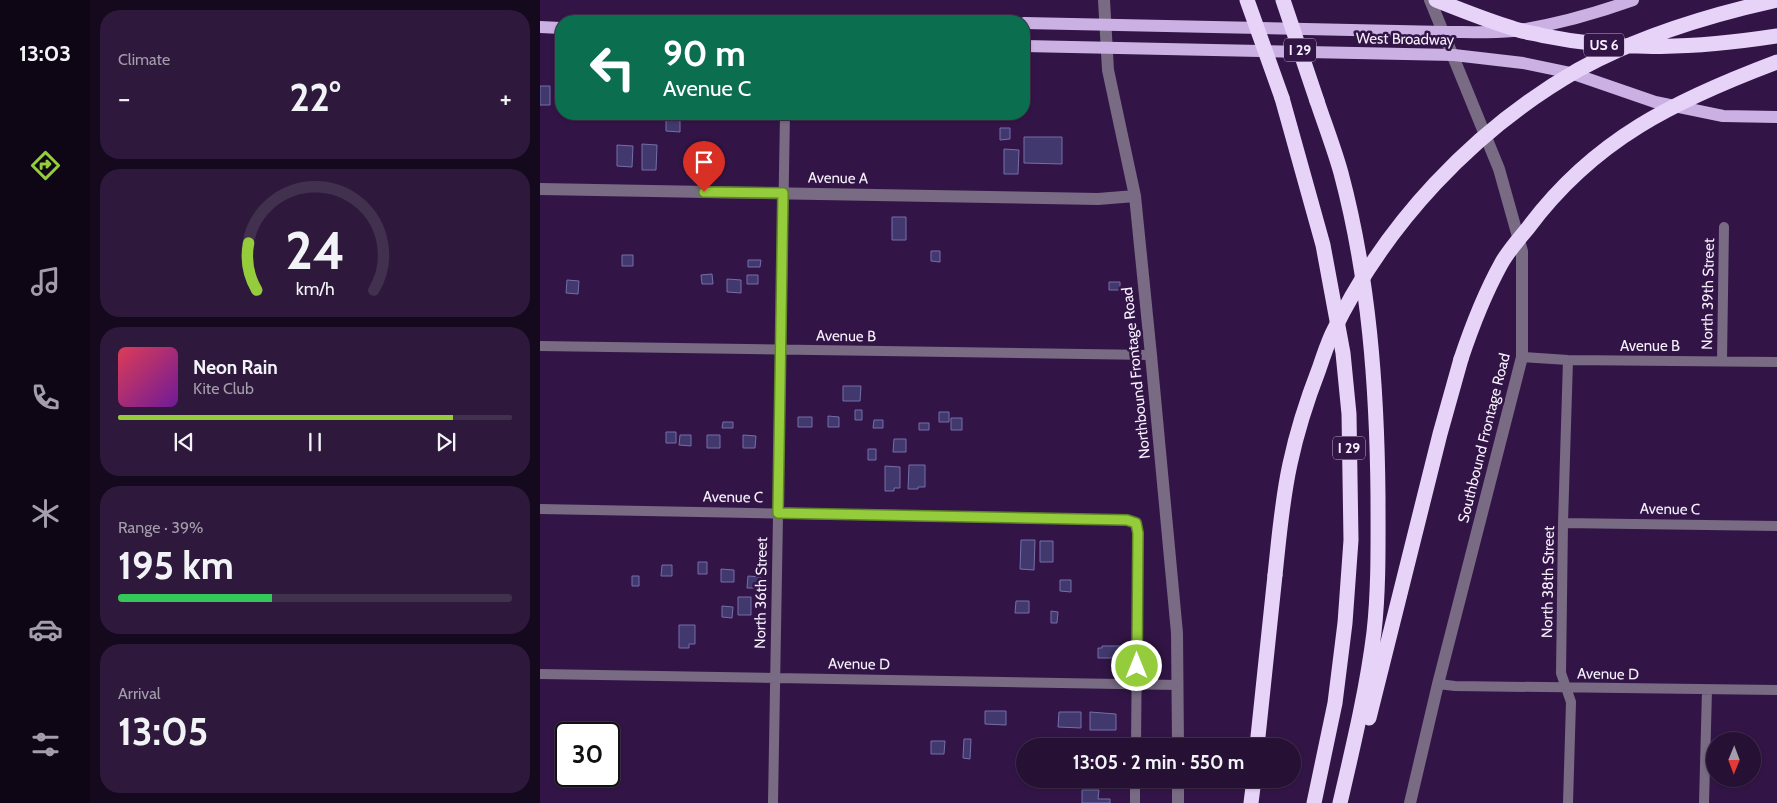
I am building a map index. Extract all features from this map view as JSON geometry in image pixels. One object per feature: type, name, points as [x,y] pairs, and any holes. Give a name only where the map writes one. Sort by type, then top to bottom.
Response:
[{"type":"highway","name":"I 29","points":[[1247,0],[1282,98],[1323,245],[1344,354],[1348,414],[1351,540],[1345,623],[1335,703],[1314,803]]},
{"type":"highway","name":"I 29","points":[[1283,0],[1341,172],[1358,248],[1371,348],[1376,406],[1378,538],[1374,632],[1361,706],[1340,803]]},
{"type":"highway","name":"US 6","points":[[1436,0],[1513,29],[1567,40],[1615,46],[1674,47],[1732,43],[1777,36]]},
{"type":"highway","points":[[1258,738],[1275,575],[1290,465],[1308,399],[1332,334],[1368,269],[1416,206],[1440,179],[1474,145],[1535,97],[1579,70],[1633,44],[1743,8],[1777,0]]},
{"type":"highway","points":[[1349,765],[1365,733],[1432,463],[1461,359],[1476,315],[1502,262],[1543,206],[1591,159],[1643,122],[1692,96],[1777,62]]},
{"type":"highway","points":[[1251,803],[1253,788]]},
{"type":"main road","name":"West Broadway","points":[[1030,23],[1444,32],[1512,31],[1555,24],[1606,10],[1633,0]]},
{"type":"main road","points":[[540,27],[555,28]]},
{"type":"main road","name":"West Broadway","points":[[1030,46],[1454,56],[1523,63],[1571,73],[1655,102],[1723,116],[1777,117]]},
{"type":"street","name":"Northbound Frontage Road","points":[[1104,0],[1108,70],[1135,196],[1151,355],[1177,633],[1178,738]]},
{"type":"street","name":"Southbound Frontage Road","points":[[1410,803],[1438,684],[1522,357],[1522,251],[1499,169],[1430,0]]},
{"type":"street","name":"North 36th Street","points":[[773,803],[785,120]]},
{"type":"street","name":"Avenue A","points":[[540,190],[1098,199],[1135,196]]},
{"type":"street","name":"North 39th Street","points":[[1722,361],[1724,227]]},
{"type":"street","name":"Avenue B","points":[[540,346],[1151,355]]},
{"type":"street","name":"Avenue B","points":[[1522,357],[1568,360],[1777,362]]},
{"type":"street","name":"North 38th Street","points":[[1568,360],[1563,523],[1562,673],[1571,702],[1568,803]]},
{"type":"street","name":"Avenue C","points":[[540,509],[1127,520],[1136,523],[1138,533],[1137,683]]},
{"type":"street","name":"Avenue C","points":[[1563,523],[1777,526]]},
{"type":"street","name":"Avenue D","points":[[540,674],[1178,685]]},
{"type":"street","points":[[1136,738],[1137,683]]},
{"type":"street","name":"Avenue D","points":[[1438,684],[1566,688],[1777,690]]},
{"type":"street","points":[[1704,803],[1707,690]]},
{"type":"street","points":[[1134,803],[1135,788]]},
{"type":"street","points":[[1178,788],[1178,803]]},
{"type":"building","points":[[540,86],[550,86],[550,105],[540,105]]},
{"type":"building","points":[[666,120],[680,120],[680,132],[666,131]]},
{"type":"building","points":[[1000,128],[1010,128],[1010,139],[1000,140]]},
{"type":"building","points":[[1024,137],[1062,137],[1062,164],[1024,163]]},
{"type":"building","points":[[642,144],[657,145],[656,170],[642,170]]},
{"type":"building","points":[[617,145],[633,146],[632,167],[617,166]]},
{"type":"building","points":[[1004,149],[1019,150],[1018,174],[1004,174]]},
{"type":"building","points":[[892,217],[906,217],[906,240],[892,240]]},
{"type":"building","points":[[931,251],[940,251],[940,262],[931,261]]},
{"type":"building","points":[[622,255],[633,255],[633,266],[622,266]]},
{"type":"building","points":[[748,260],[761,260],[760,267],[748,267]]},
{"type":"building","points":[[712,274],[713,284],[702,284],[701,275]]},
{"type":"building","points":[[747,275],[758,275],[758,284],[747,284]]},
{"type":"building","points":[[727,279],[741,280],[741,293],[727,292]]},
{"type":"building","points":[[567,280],[579,281],[578,294],[566,293]]},
{"type":"building","points":[[1109,282],[1120,282],[1120,290],[1109,290]]},
{"type":"building","points":[[843,386],[861,386],[860,401],[843,401]]},
{"type":"building","points":[[855,410],[862,410],[862,420],[855,420]]},
{"type":"building","points":[[939,412],[949,412],[949,422],[939,422]]},
{"type":"building","points":[[828,416],[839,417],[839,427],[828,427]]},
{"type":"building","points":[[798,417],[812,417],[812,427],[798,427]]},
{"type":"building","points":[[951,418],[962,418],[962,430],[951,430]]},
{"type":"building","points":[[874,420],[883,420],[883,428],[873,428]]},
{"type":"building","points":[[723,422],[733,422],[733,428],[722,428]]},
{"type":"building","points":[[919,423],[929,423],[929,430],[919,430]]},
{"type":"building","points":[[666,432],[676,432],[676,443],[666,443]]},
{"type":"building","points":[[680,435],[691,435],[691,446],[679,445]]},
{"type":"building","points":[[707,435],[720,435],[720,448],[707,448]]},
{"type":"building","points":[[743,435],[756,436],[755,448],[743,448]]},
{"type":"building","points":[[894,439],[906,439],[906,452],[893,452]]},
{"type":"building","points":[[868,449],[876,449],[876,460],[868,460]]},
{"type":"building","points":[[909,465],[925,465],[925,487],[908,489]]},
{"type":"building","points":[[885,466],[900,467],[900,488],[894,488],[894,491],[885,491]]},
{"type":"building","points":[[1021,540],[1035,540],[1034,570],[1020,569]]},
{"type":"building","points":[[1040,541],[1053,541],[1053,562],[1040,562]]},
{"type":"building","points":[[698,562],[707,562],[707,574],[698,574]]},
{"type":"building","points":[[662,565],[672,565],[672,576],[661,576]]},
{"type":"building","points":[[721,569],[734,570],[734,582],[721,582]]},
{"type":"building","points":[[632,576],[639,576],[639,586],[632,586]]},
{"type":"building","points":[[748,576],[761,577],[761,588],[747,588]]},
{"type":"building","points":[[1060,580],[1071,580],[1071,592],[1060,591]]},
{"type":"building","points":[[738,597],[751,597],[751,615],[738,615]]},
{"type":"building","points":[[1016,601],[1029,601],[1029,613],[1015,613]]},
{"type":"building","points":[[722,606],[733,607],[732,618],[722,617]]},
{"type":"building","points":[[1051,611],[1058,612],[1057,623],[1051,623]]},
{"type":"building","points":[[679,625],[695,625],[695,644],[689,644],[689,648],[679,648]]},
{"type":"building","points":[[1102,646],[1122,646],[1122,658],[1098,658],[1098,648],[1102,648]]},
{"type":"building","points":[[985,711],[1006,711],[1006,725],[985,724]]},
{"type":"building","points":[[1059,712],[1081,712],[1081,728],[1058,727]]},
{"type":"building","points":[[1090,712],[1116,714],[1116,730],[1090,730]]},
{"type":"building","points":[[964,739],[971,739],[970,759],[963,758]]},
{"type":"building","points":[[931,741],[945,741],[944,754],[931,754]]},
{"type":"building","points":[[1082,790],[1099,790],[1098,799],[1110,799],[1110,803],[1082,803]]},
{"type":"route","points":[[704,192],[783,193],[778,513],[1127,520],[1136,523],[1138,533],[1137,666]]}]
